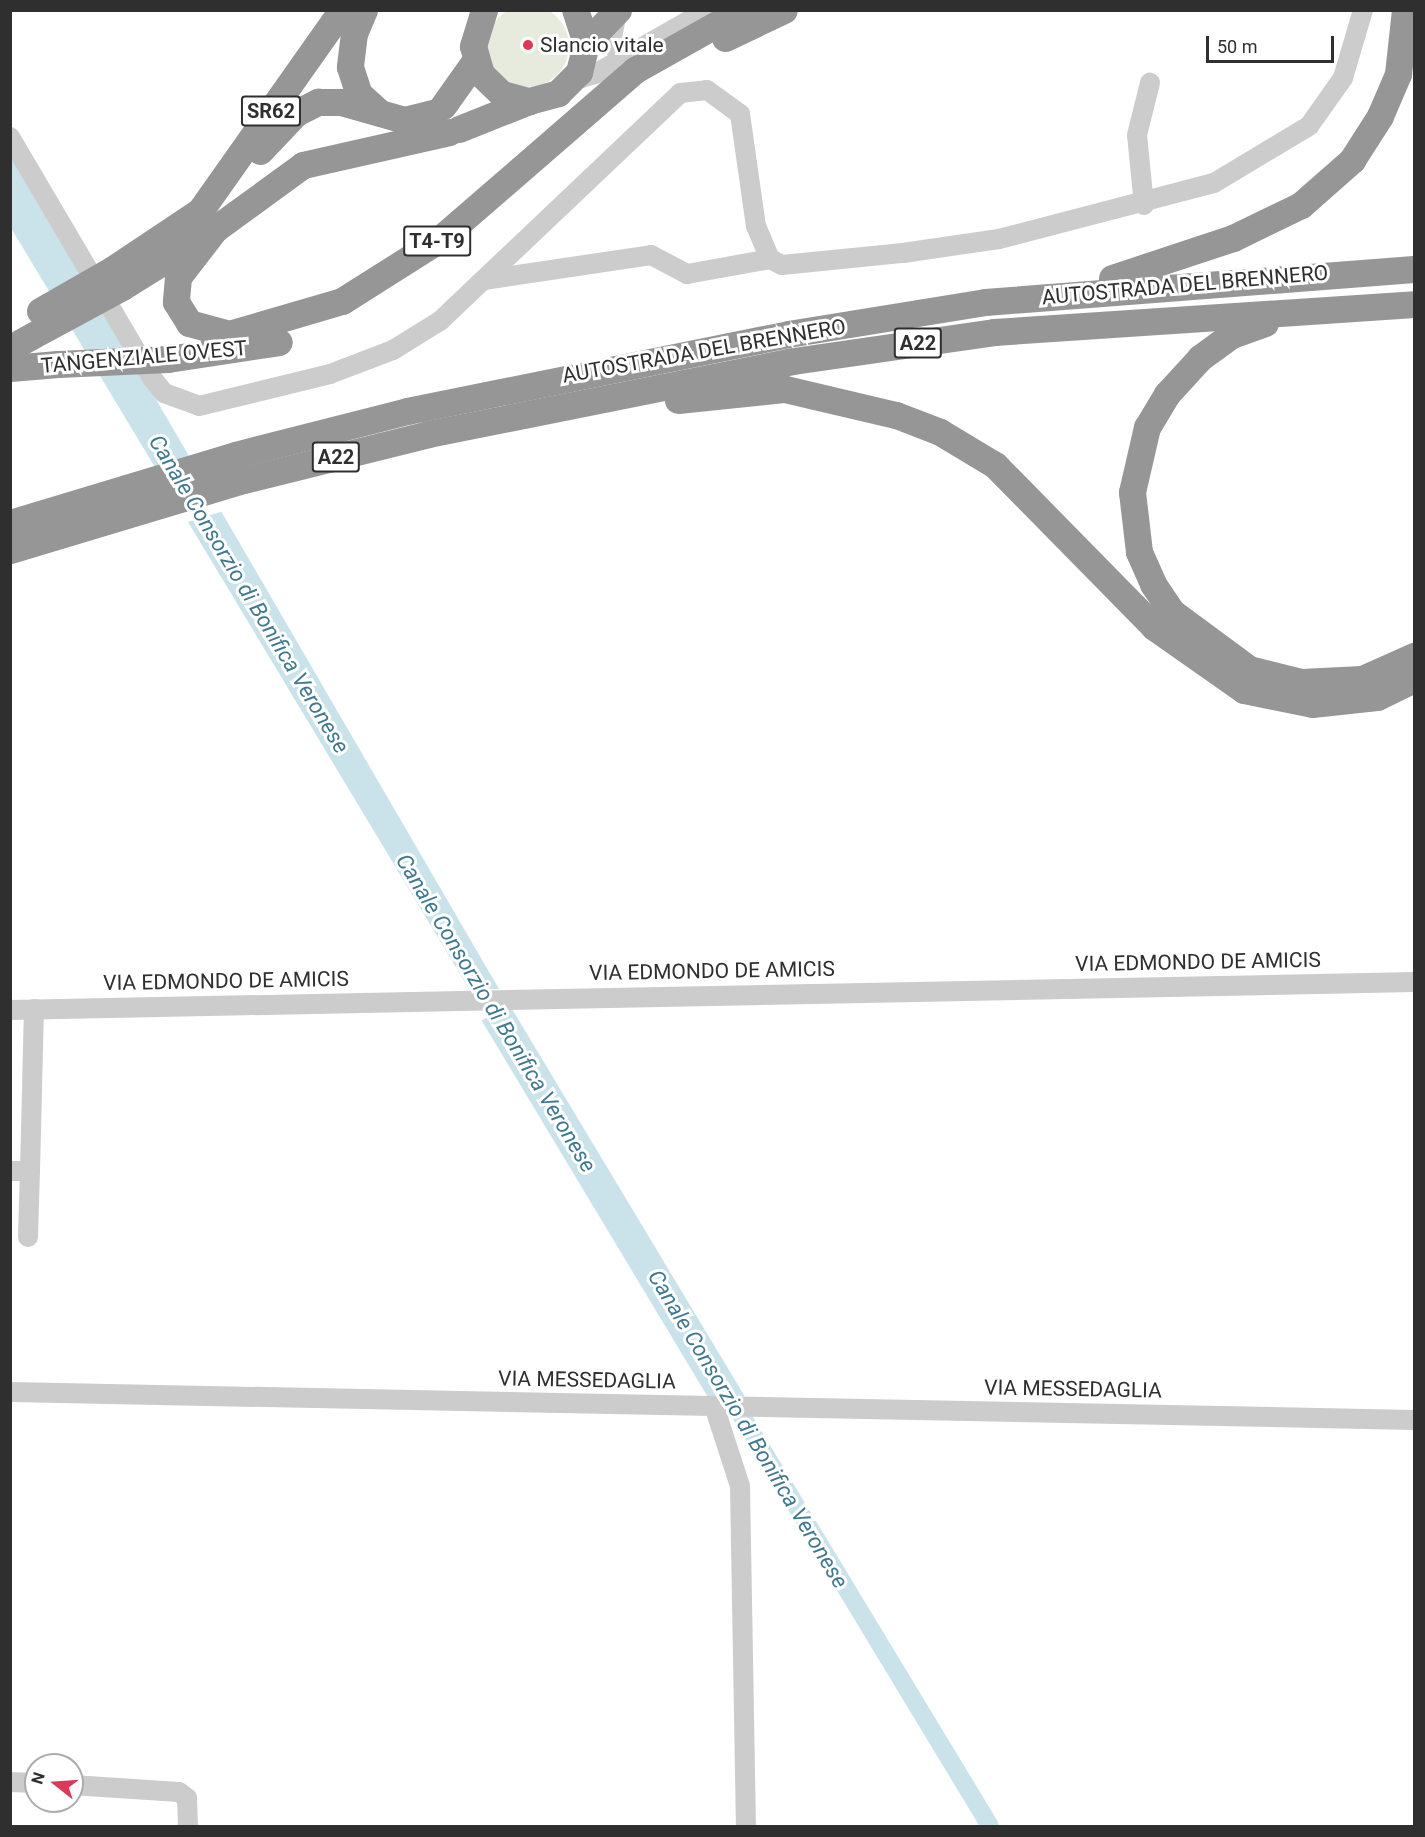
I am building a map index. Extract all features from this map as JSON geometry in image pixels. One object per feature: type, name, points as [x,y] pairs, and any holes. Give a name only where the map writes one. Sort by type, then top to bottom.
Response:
[{"type":"highway","name":"SR62","points":[[10,327],[44,319],[117,278],[208,220],[342,10]]},
{"type":"highway","points":[[364,10],[350,51],[352,81],[368,105],[389,118]]},
{"type":"highway","points":[[447,120],[475,60],[474,31],[484,10]]},
{"type":"highway","points":[[575,10],[586,43]]},
{"type":"highway","name":"T4-T9","points":[[208,220],[178,277],[176,302],[189,323],[229,334],[342,301],[440,239],[635,70],[742,10]]},
{"type":"highway","name":"TANGENZIALE OVEST","points":[[10,368],[168,359],[274,344],[400,290],[469,238],[635,91],[784,10]]},
{"type":"highway","points":[[984,302],[1136,273],[1233,238],[1301,205],[1352,160],[1380,117],[1400,65],[1405,10]]},
{"type":"highway","points":[[208,220],[303,165],[447,120],[558,93],[572,81],[586,43],[618,11]]},
{"type":"highway","points":[[475,60],[496,89],[529,101]]},
{"type":"highway","points":[[208,220],[307,106],[341,102],[389,118],[447,120]]},
{"type":"highway","name":"AUTOSTRADA DEL BRENNERO","points":[[10,523],[235,455],[593,369],[984,302],[1414,269]]},
{"type":"highway","points":[[1414,305],[1268,322],[1230,336],[1167,394],[1147,427],[1132,492],[1139,552],[1153,584],[1172,612],[1249,669],[1301,682],[1362,679],[1414,656]]},
{"type":"highway","name":"AUTOSTRADA DEL BRENNERO","points":[[10,550],[244,480],[428,434],[793,361],[994,332],[1414,305]]},
{"type":"highway","points":[[10,348],[44,319]]},
{"type":"highway","points":[[428,434],[784,389],[833,398],[940,432],[995,465],[1154,627],[1244,690],[1312,704],[1377,697],[1414,678]]},
{"type":"street","points":[[572,81],[634,51],[707,10]]},
{"type":"street","points":[[484,280],[651,255],[687,274],[770,259],[782,265],[903,253],[999,239],[1144,205],[1214,183],[1309,126],[1343,78],[1363,10]]},
{"type":"street","points":[[618,11],[611,44],[620,51],[634,51]]},
{"type":"street","points":[[1144,205],[1137,135],[1149,83]]},
{"type":"street","points":[[10,137],[152,378],[164,393],[183,403],[219,404],[280,388],[393,350],[440,321],[664,103],[694,88],[720,96],[740,114],[756,226],[770,259]]},
{"type":"street","name":"VIA EDMONDO DE AMICIS","points":[[10,1010],[1414,982]]},
{"type":"street","points":[[28,1237],[20,1171],[34,1009]]},
{"type":"street","name":"VIA MESSEDAGLIA","points":[[10,1392],[1414,1420]]},
{"type":"street","points":[[714,1406],[740,1486],[746,1827]]},
{"type":"street","points":[[84,1786],[179,1792],[187,1798],[188,1827]]},
{"type":"shaded area","points":[[528,5],[544,8],[557,17],[566,30],[569,46],[566,62],[557,75],[544,84],[528,87],[512,84],[499,75],[490,62],[487,46],[490,30],[499,17],[512,8]]},
{"type":"water","points":[[10,155],[86,279],[499,989],[469,989],[11,228]]},
{"type":"water","points":[[509,1004],[744,1396],[717,1412],[482,1020]]},
{"type":"pier","points":[[193,457],[224,511],[184,523],[151,469]]},
{"type":"waterway","name":"Canale Consorzio di Bonifica Veronese","points":[[717,1375],[990,1826]]},
{"type":"place","name":"Slancio vitale","points":[[528,45]]}]
